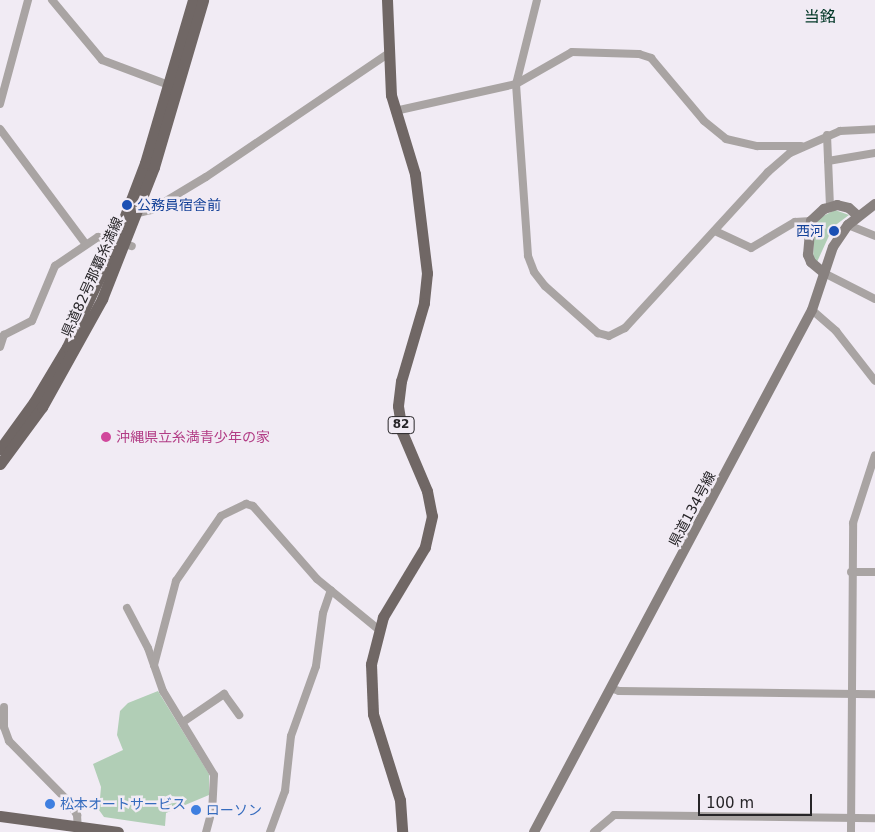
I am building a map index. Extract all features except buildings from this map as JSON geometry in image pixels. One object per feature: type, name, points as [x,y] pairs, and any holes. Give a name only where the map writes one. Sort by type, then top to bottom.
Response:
[{"type":"main road","name":"県道82号那覇糸満線","points":[[0,449],[34,402],[125,243],[193,0]]},
{"type":"main road","name":"県道82号那覇糸満線","points":[[0,464],[42,407],[76,350],[125,243],[138,213],[179,89],[203,0]]},
{"type":"main road","name":"82","points":[[387,0],[388,54],[395,111],[415,174],[427,272],[424,303],[401,381],[399,412],[402,432],[427,491],[432,516],[425,548],[395,594],[378,629],[371,664],[373,714],[400,800],[402,832]]},
{"type":"main road","name":"県道134号線","points":[[534,832],[812,310],[833,247],[848,225],[875,204]]},
{"type":"main road","points":[[824,273],[810,262],[808,255],[811,221],[830,206],[843,205],[858,216]]},
{"type":"main road","points":[[0,816],[78,830],[118,832]]},
{"type":"street","points":[[0,104],[28,0]]},
{"type":"street","points":[[52,0],[102,60],[170,86]]},
{"type":"street","points":[[537,0],[516,84],[530,265],[545,286],[593,330],[609,336],[625,328],[768,172],[801,146],[827,135],[875,129]]},
{"type":"street","points":[[395,111],[516,84],[572,52],[645,55],[656,63],[704,121],[726,139],[751,145],[801,146]]},
{"type":"street","points":[[138,213],[151,210],[206,177],[388,54]]},
{"type":"street","points":[[0,129],[86,243]]},
{"type":"street","points":[[827,135],[830,206]]},
{"type":"street","points":[[828,161],[875,152]]},
{"type":"street","points":[[715,231],[743,247],[752,248],[796,222],[811,221]]},
{"type":"street","points":[[848,225],[875,236]]},
{"type":"street","points":[[0,347],[2,333],[32,321],[55,266],[86,243],[98,237],[125,243]]},
{"type":"street","points":[[824,273],[875,299]]},
{"type":"street","points":[[812,310],[836,331],[875,380]]},
{"type":"street","points":[[851,832],[851,572],[853,523],[875,455]]},
{"type":"street","points":[[154,665],[176,581],[214,524],[237,506],[253,506],[298,560],[378,629]]},
{"type":"street","points":[[851,572],[875,572]]},
{"type":"street","points":[[270,832],[285,791],[291,736],[316,666],[324,613],[331,590]]},
{"type":"street","points":[[127,608],[164,691],[214,774],[212,810],[206,832]]},
{"type":"street","points":[[610,688],[619,691],[875,694]]},
{"type":"street","points":[[183,722],[224,694],[239,715]]},
{"type":"street","points":[[4,707],[4,727],[9,741],[68,801],[77,815],[78,830]]},
{"type":"street","points":[[594,832],[614,815],[875,818]]},
{"type":"green space","points":[[835,210],[849,215],[833,227],[817,262],[813,258],[815,226],[821,217]]},
{"type":"green space","points":[[158,691],[209,774],[209,795],[166,813],[165,826],[104,817],[99,810],[101,787],[93,764],[123,750],[117,735],[120,711],[128,703]]},
{"type":"place","name":"公務員宿舎前","points":[[127,205]]},
{"type":"place","name":"西河","points":[[834,231]]},
{"type":"place","name":"沖縄県立糸満青少年の家","points":[[106,437]]},
{"type":"place","name":"松本オートサービス","points":[[50,804]]},
{"type":"place","name":"ローソン","points":[[196,810]]},
{"type":"district","name":"当銘","points":[[820,17]]}]
